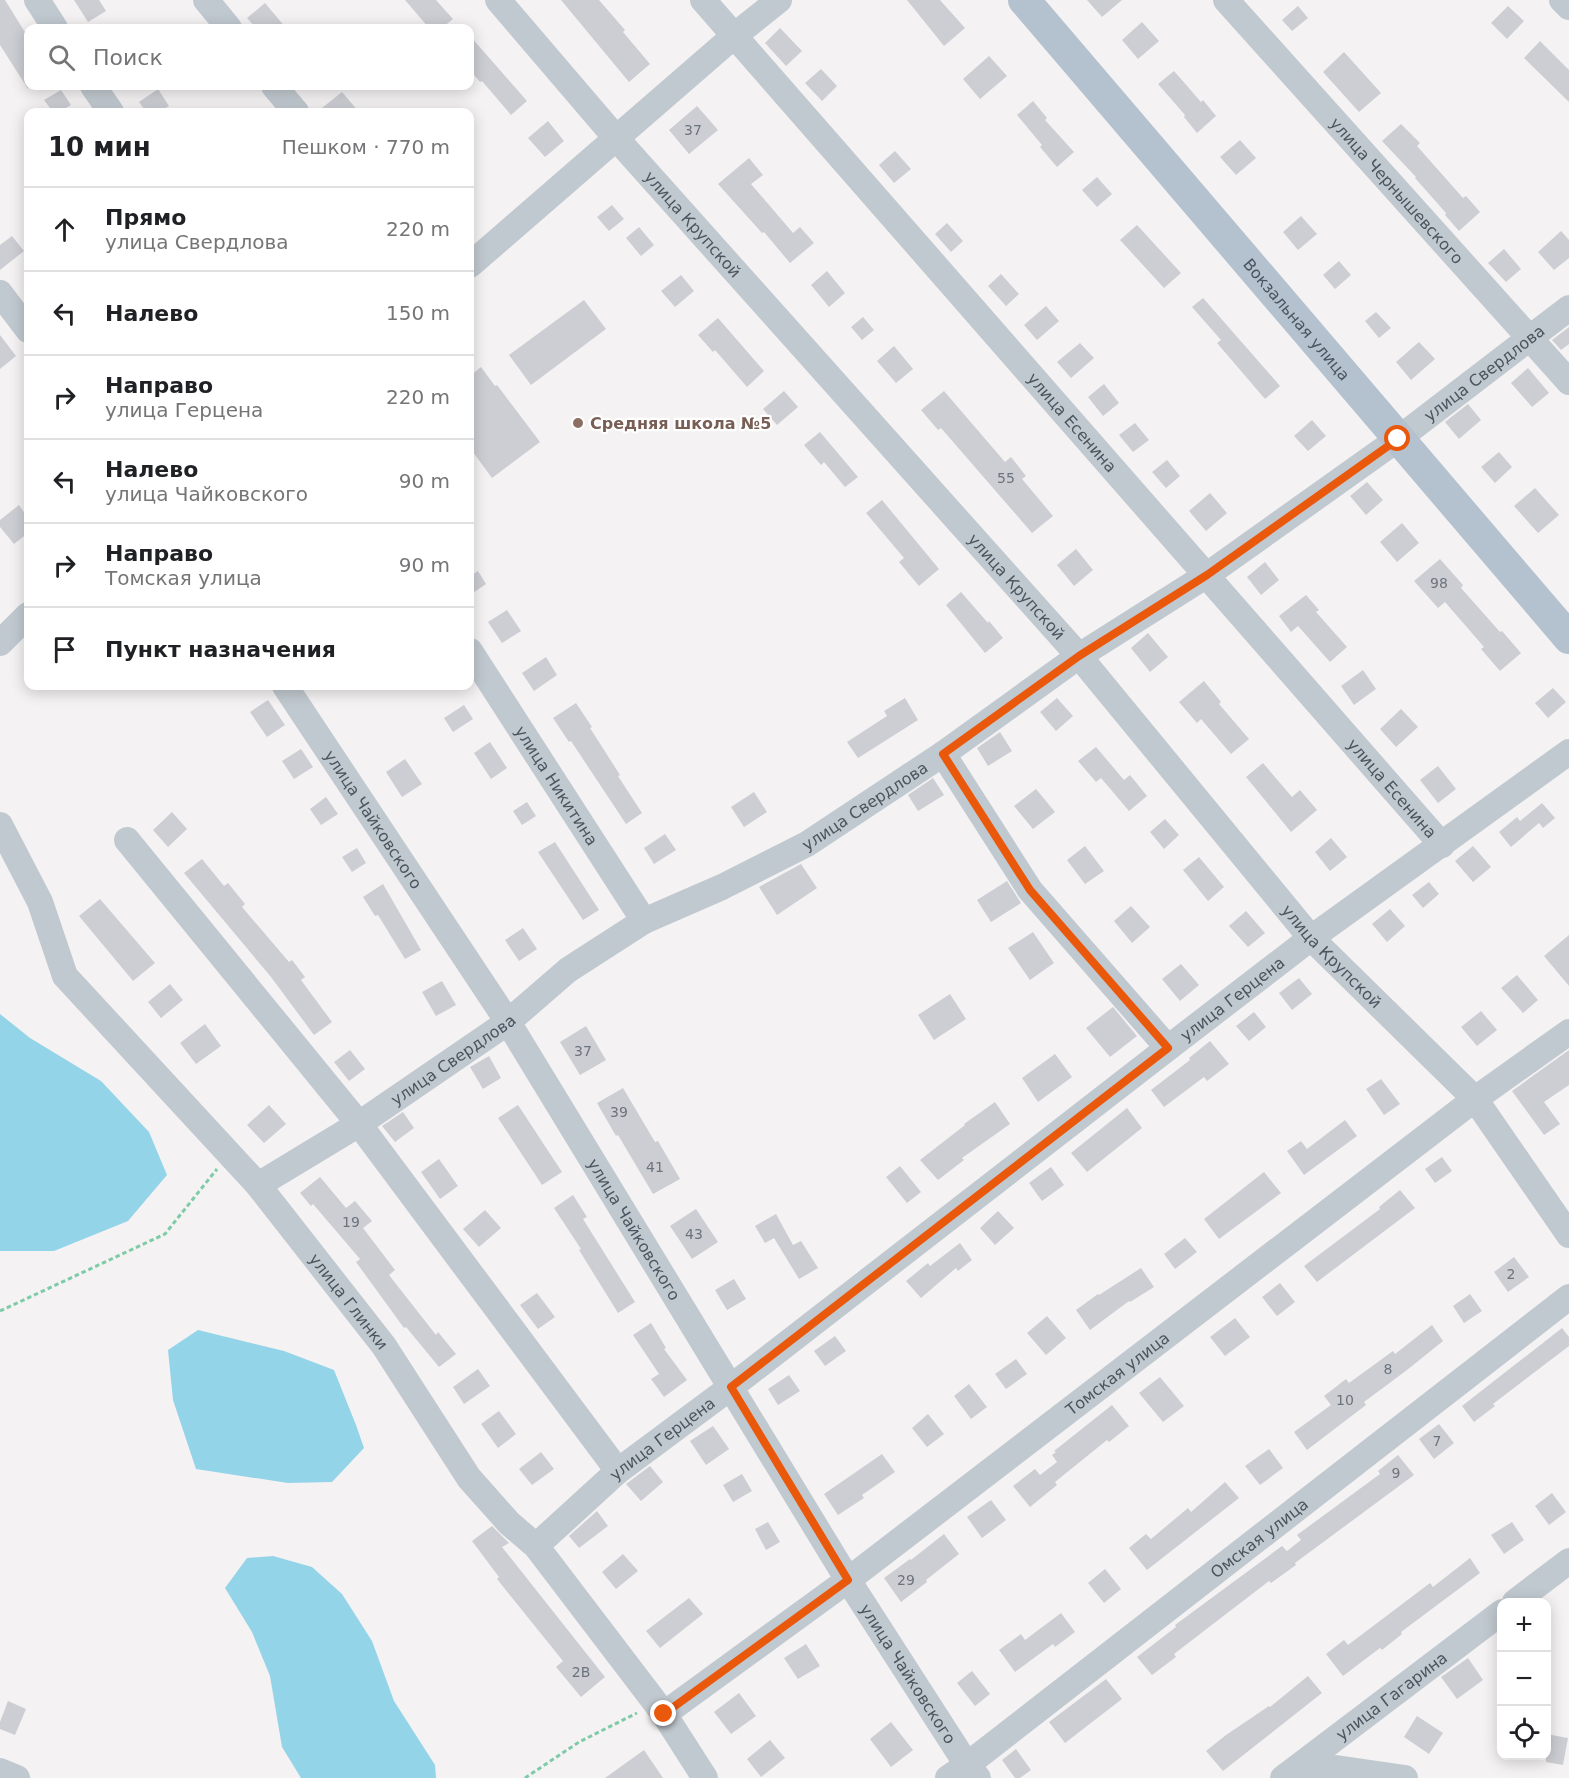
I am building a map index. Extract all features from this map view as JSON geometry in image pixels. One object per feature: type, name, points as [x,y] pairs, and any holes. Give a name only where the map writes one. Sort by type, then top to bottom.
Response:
[{"type":"main road","name":"Вокзальная улица","points":[[1024,0],[1569,638]]},
{"type":"street","points":[[37,0],[52,24]]},
{"type":"street","points":[[206,0],[225,24]]},
{"type":"street","name":"улица Крупской","points":[[498,0],[616,138],[1079,656],[1311,938],[1475,1099],[1569,1235]]},
{"type":"street","name":"улица Есенина","points":[[703,0],[1442,845]]},
{"type":"street","points":[[474,262],[734,36],[779,0]]},
{"type":"street","name":"улица Чернышевского","points":[[1226,0],[1569,382]]},
{"type":"street","points":[[1562,0],[1569,7]]},
{"type":"street","points":[[96,90],[108,108]]},
{"type":"street","points":[[277,90],[293,108]]},
{"type":"street","points":[[0,293],[24,325]]},
{"type":"street","name":"улица Свердлова","points":[[258,1185],[359,1124],[508,1022],[568,970],[644,921],[722,887],[807,844],[943,754],[1079,656],[1207,575],[1398,439],[1569,308]]},
{"type":"street","points":[[0,643],[24,619]]},
{"type":"street","name":"улица Никитина","points":[[474,657],[644,921]]},
{"type":"street","name":"улица Чайковского","points":[[288,690],[508,1022],[964,1774]]},
{"type":"street","name":"улица Герцена","points":[[536,1546],[618,1472],[1311,938],[1569,752]]},
{"type":"street","points":[[943,754],[1030,890],[1168,1048]]},
{"type":"street","name":"улица Глинки","points":[[0,825],[40,902],[65,976],[258,1185],[384,1346],[469,1478],[508,1523],[536,1546],[659,1709],[705,1778]]},
{"type":"street","points":[[127,840],[359,1124],[618,1472]]},
{"type":"street","name":"Томская улица","points":[[659,1709],[848,1580],[1475,1099],[1569,1032]]},
{"type":"street","name":"Омская улица","points":[[964,1774],[1569,1297]]},
{"type":"street","points":[[1520,1598],[1569,1561]]},
{"type":"street","name":"улица Гагарина","points":[[1283,1778],[1497,1616]]},
{"type":"street","points":[[1336,1773],[1363,1718]]},
{"type":"street","points":[[0,1771],[17,1778]]},
{"type":"street","points":[[1298,1778],[1336,1773],[1405,1778]]},
{"type":"path","points":[[0,1311],[165,1234],[230,1154]]},
{"type":"path","points":[[525,1778],[579,1742],[659,1709]]},
{"type":"water","points":[[0,1014],[30,1038],[101,1081],[149,1132],[167,1175],[128,1221],[54,1251],[0,1251]]},
{"type":"water","points":[[198,1330],[284,1351],[334,1370],[364,1448],[332,1482],[288,1483],[196,1469],[173,1400],[168,1350]]},
{"type":"water","points":[[273,1556],[312,1567],[342,1594],[372,1641],[394,1701],[435,1765],[436,1778],[301,1778],[282,1747],[270,1676],[252,1632],[225,1588],[247,1558]]},
{"type":"building","points":[[0,0],[5,0],[24,31],[24,83],[0,45]]},
{"type":"building","points":[[74,0],[99,0],[106,11],[88,22]]},
{"type":"building","points":[[405,0],[436,0],[453,19],[447,24],[426,24]]},
{"type":"building","points":[[561,0],[599,0],[650,64],[629,82]]},
{"type":"building","points":[[907,0],[940,0],[965,28],[944,46]]},
{"type":"building","points":[[1087,0],[1122,0],[1102,17]]},
{"type":"building","points":[[265,3],[283,24],[252,24],[247,18]]},
{"type":"building","points":[[1298,6],[1308,18],[1292,31],[1282,20]]},
{"type":"building","points":[[1508,6],[1524,21],[1507,39],[1491,23]]},
{"type":"building","points":[[1142,22],[1159,41],[1138,59],[1122,40]]},
{"type":"building","points":[[780,28],[802,51],[786,66],[765,43]]},
{"type":"building","points":[[474,41],[527,101],[511,115],[482,81],[480,82],[474,75]]},
{"type":"building","points":[[1540,41],[1569,70],[1569,102],[1524,58]]},
{"type":"building","points":[[1344,52],[1381,93],[1359,112],[1323,72]]},
{"type":"building","points":[[989,56],[1007,76],[980,99],[963,79]]},
{"type":"building","points":[[821,69],[837,86],[822,101],[805,83]]},
{"type":"building","points":[[1174,71],[1216,116],[1197,133],[1184,117],[1185,115],[1158,84]]},
{"type":"building","points":[[61,90],[71,105],[66,108],[50,108],[44,100]]},
{"type":"building","points":[[159,90],[169,106],[143,108],[139,102]]},
{"type":"building","points":[[342,92],[356,108],[322,108]]},
{"type":"building","points":[[1033,101],[1047,118],[1045,120],[1074,152],[1057,167],[1017,115]]},
{"type":"building","points":[[697,106],[718,130],[689,154],[669,130]]},
{"type":"building","points":[[548,121],[564,141],[545,157],[528,138]]},
{"type":"building","points":[[1401,124],[1420,143],[1417,146],[1463,198],[1466,196],[1480,212],[1459,231],[1416,177],[1382,141]]},
{"type":"building","points":[[1240,140],[1256,158],[1236,175],[1220,157]]},
{"type":"building","points":[[895,151],[911,169],[894,183],[879,165]]},
{"type":"building","points":[[749,158],[763,175],[751,184],[793,233],[800,227],[814,243],[790,263],[718,184]]},
{"type":"building","points":[[1097,177],[1112,194],[1097,207],[1082,190]]},
{"type":"building","points":[[612,205],[624,219],[609,231],[597,217]]},
{"type":"building","points":[[1301,216],[1317,234],[1298,250],[1283,232]]},
{"type":"building","points":[[947,223],[963,241],[951,252],[935,234]]},
{"type":"building","points":[[1137,225],[1181,273],[1164,288],[1120,240]]},
{"type":"building","points":[[639,227],[654,245],[641,256],[626,238]]},
{"type":"building","points":[[1561,231],[1569,240],[1569,258],[1554,270],[1538,252]]},
{"type":"building","points":[[12,236],[24,251],[0,270],[0,245]]},
{"type":"building","points":[[1504,249],[1521,269],[1506,282],[1488,263]]},
{"type":"building","points":[[1339,261],[1351,275],[1335,289],[1323,275]]},
{"type":"building","points":[[827,271],[845,293],[829,307],[811,285]]},
{"type":"building","points":[[1001,274],[1019,294],[1006,306],[988,286]]},
{"type":"building","points":[[681,275],[694,291],[675,307],[661,291]]},
{"type":"building","points":[[1203,298],[1280,386],[1265,399],[1217,343],[1221,340],[1192,307]]},
{"type":"building","points":[[584,300],[606,329],[531,385],[509,355]]},
{"type":"building","points":[[1046,306],[1059,321],[1037,340],[1024,325]]},
{"type":"building","points":[[1376,312],[1391,328],[1379,338],[1365,321]]},
{"type":"building","points":[[863,317],[874,330],[862,340],[851,327]]},
{"type":"building","points":[[718,318],[764,371],[747,387],[715,350],[713,352],[698,335]]},
{"type":"building","points":[[1569,327],[1569,344],[1561,350],[1552,340]]},
{"type":"building","points":[[0,335],[16,356],[0,369]]},
{"type":"building","points":[[1419,342],[1435,359],[1411,380],[1396,362]]},
{"type":"building","points":[[1080,343],[1094,358],[1071,378],[1057,362]]},
{"type":"building","points":[[894,346],[913,369],[896,383],[877,361]]},
{"type":"building","points":[[481,367],[540,442],[492,478],[474,453],[474,373]]},
{"type":"building","points":[[1528,368],[1549,393],[1532,407],[1511,383]]},
{"type":"building","points":[[1104,384],[1119,403],[1103,416],[1088,397]]},
{"type":"building","points":[[784,391],[798,407],[777,425],[763,409]]},
{"type":"building","points":[[944,391],[1005,462],[1011,457],[1026,476],[1022,479],[1053,516],[1032,533],[941,428],[938,430],[921,410]]},
{"type":"building","points":[[1468,404],[1481,420],[1459,439],[1445,422]]},
{"type":"building","points":[[1312,420],[1326,436],[1308,451],[1294,436]]},
{"type":"building","points":[[1135,423],[1149,440],[1133,452],[1119,435]]},
{"type":"building","points":[[820,432],[858,477],[845,487],[824,462],[821,465],[804,445]]},
{"type":"building","points":[[1499,452],[1512,467],[1495,483],[1481,467]]},
{"type":"building","points":[[1167,460],[1180,476],[1166,488],[1152,472]]},
{"type":"building","points":[[1367,482],[1383,500],[1366,515],[1350,496]]},
{"type":"building","points":[[1535,488],[1559,515],[1538,533],[1514,506]]},
{"type":"building","points":[[1210,493],[1227,513],[1206,531],[1189,511]]},
{"type":"building","points":[[882,500],[939,569],[919,586],[899,562],[904,558],[866,513]]},
{"type":"building","points":[[19,505],[24,512],[24,536],[14,544],[0,527],[0,520]]},
{"type":"building","points":[[1402,523],[1419,543],[1397,562],[1380,542]]},
{"type":"building","points":[[1076,549],[1093,570],[1074,586],[1057,565]]},
{"type":"building","points":[[1440,559],[1463,585],[1461,588],[1521,653],[1500,671],[1481,649],[1484,647],[1445,602],[1438,608],[1414,581]]},
{"type":"building","points":[[1265,562],[1279,580],[1261,595],[1247,577]]},
{"type":"building","points":[[478,571],[486,584],[474,592],[474,574]]},
{"type":"building","points":[[961,592],[1003,638],[985,653],[946,605]]},
{"type":"building","points":[[1306,595],[1319,610],[1316,612],[1347,647],[1330,662],[1298,626],[1291,632],[1279,616]]},
{"type":"building","points":[[507,610],[521,631],[502,643],[488,622]]},
{"type":"building","points":[[1148,633],[1168,657],[1150,672],[1131,648]]},
{"type":"building","points":[[546,657],[557,675],[534,691],[522,673]]},
{"type":"building","points":[[1363,670],[1376,689],[1354,705],[1341,686]]},
{"type":"building","points":[[1204,681],[1221,702],[1219,704],[1249,739],[1231,754],[1201,719],[1197,723],[1179,702]]},
{"type":"building","points":[[1553,688],[1566,702],[1548,718],[1535,703]]},
{"type":"building","points":[[905,698],[918,720],[858,758],[847,742],[887,716],[884,711]]},
{"type":"building","points":[[1057,698],[1073,716],[1056,731],[1040,712]]},
{"type":"building","points":[[268,700],[285,725],[267,737],[250,712]]},
{"type":"building","points":[[576,703],[642,813],[626,824],[553,718]]},
{"type":"building","points":[[464,705],[473,719],[453,732],[444,718]]},
{"type":"building","points":[[1401,709],[1418,727],[1396,747],[1380,729]]},
{"type":"building","points":[[1000,732],[1012,751],[988,766],[977,748]]},
{"type":"building","points":[[490,742],[507,768],[491,779],[474,753]]},
{"type":"building","points":[[1096,747],[1124,780],[1130,775],[1147,796],[1129,811],[1101,778],[1096,782],[1078,761]]},
{"type":"building","points":[[301,749],[313,767],[294,779],[282,761]]},
{"type":"building","points":[[405,759],[422,784],[402,797],[386,772]]},
{"type":"building","points":[[1263,763],[1292,797],[1300,790],[1317,810],[1291,832],[1246,777]]},
{"type":"building","points":[[1438,766],[1456,789],[1438,803],[1420,780]]},
{"type":"building","points":[[933,778],[944,795],[918,811],[908,795]]},
{"type":"building","points":[[1036,789],[1055,812],[1033,829],[1014,806]]},
{"type":"building","points":[[754,792],[767,812],[744,827],[731,807]]},
{"type":"building","points":[[326,797],[338,814],[321,825],[310,809]]},
{"type":"building","points":[[527,802],[536,816],[522,825],[513,811]]},
{"type":"building","points":[[1542,803],[1555,818],[1543,828],[1539,823],[1511,847],[1499,832],[1517,817],[1520,821]]},
{"type":"building","points":[[172,812],[187,829],[168,847],[153,830]]},
{"type":"building","points":[[1165,819],[1179,835],[1164,849],[1150,832]]},
{"type":"building","points":[[665,834],[676,850],[654,864],[644,848]]},
{"type":"building","points":[[1331,838],[1347,857],[1330,871],[1315,852]]},
{"type":"building","points":[[555,842],[599,910],[583,920],[538,852]]},
{"type":"building","points":[[1085,846],[1104,871],[1085,884],[1067,860]]},
{"type":"building","points":[[1473,846],[1491,867],[1473,882],[1455,861]]},
{"type":"building","points":[[357,848],[366,863],[352,872],[342,857]]},
{"type":"building","points":[[1199,857],[1224,887],[1208,901],[1183,870]]},
{"type":"building","points":[[202,859],[224,886],[228,883],[245,904],[242,907],[289,962],[292,960],[305,977],[301,980],[332,1022],[314,1035],[271,977],[184,873]]},
{"type":"building","points":[[801,864],[817,888],[777,915],[759,887]]},
{"type":"building","points":[[1007,881],[1021,903],[991,922],[977,900]]},
{"type":"building","points":[[1429,882],[1439,894],[1423,908],[1412,895]]},
{"type":"building","points":[[383,884],[421,950],[405,959],[378,915],[375,916],[363,897]]},
{"type":"building","points":[[100,899],[155,963],[133,981],[79,916]]},
{"type":"building","points":[[1131,906],[1150,927],[1132,943],[1114,921]]},
{"type":"building","points":[[1390,909],[1405,926],[1387,942],[1372,924]]},
{"type":"building","points":[[1246,911],[1265,933],[1248,947],[1229,926]]},
{"type":"building","points":[[523,928],[537,949],[519,961],[505,940]]},
{"type":"building","points":[[1033,932],[1054,963],[1030,980],[1008,948]]},
{"type":"building","points":[[1569,935],[1569,986],[1544,956]]},
{"type":"building","points":[[1181,964],[1199,985],[1180,1001],[1162,979]]},
{"type":"building","points":[[1517,975],[1538,1000],[1523,1013],[1501,988]]},
{"type":"building","points":[[1299,978],[1312,994],[1292,1010],[1279,993]]},
{"type":"building","points":[[442,981],[456,1005],[436,1016],[422,992]]},
{"type":"building","points":[[170,984],[183,1000],[161,1018],[148,1002]]},
{"type":"building","points":[[950,994],[966,1019],[934,1040],[918,1015]]},
{"type":"building","points":[[1113,1007],[1137,1036],[1110,1057],[1086,1028]]},
{"type":"building","points":[[1481,1011],[1497,1030],[1477,1046],[1461,1027]]},
{"type":"building","points":[[1254,1012],[1266,1027],[1249,1041],[1236,1026]]},
{"type":"building","points":[[205,1024],[221,1046],[196,1064],[180,1043]]},
{"type":"building","points":[[586,1026],[606,1060],[580,1075],[560,1042]]},
{"type":"building","points":[[1210,1041],[1229,1064],[1207,1081],[1204,1077],[1164,1107],[1151,1090],[1190,1060],[1189,1058]]},
{"type":"building","points":[[350,1050],[365,1069],[349,1081],[334,1062]]},
{"type":"building","points":[[1569,1050],[1569,1085],[1544,1102],[1560,1124],[1544,1135],[1512,1091]]},
{"type":"building","points":[[1055,1054],[1072,1077],[1038,1102],[1022,1078]]},
{"type":"building","points":[[489,1056],[501,1078],[483,1089],[470,1067]]},
{"type":"building","points":[[1381,1079],[1400,1104],[1384,1115],[1366,1089]]},
{"type":"building","points":[[623,1088],[680,1179],[653,1194],[597,1103]]},
{"type":"building","points":[[995,1102],[1010,1124],[962,1158],[964,1160],[938,1180],[920,1160]]},
{"type":"building","points":[[269,1105],[286,1124],[264,1143],[247,1125]]},
{"type":"building","points":[[518,1105],[562,1172],[542,1185],[498,1118]]},
{"type":"building","points":[[1127,1108],[1142,1128],[1087,1172],[1071,1153]]},
{"type":"building","points":[[403,1112],[414,1128],[395,1142],[382,1126]]},
{"type":"building","points":[[1345,1120],[1357,1136],[1304,1175],[1287,1151],[1301,1141],[1307,1149]]},
{"type":"building","points":[[1442,1157],[1452,1171],[1435,1183],[1425,1169]]},
{"type":"building","points":[[439,1159],[458,1186],[440,1199],[421,1172]]},
{"type":"building","points":[[900,1166],[921,1192],[907,1203],[886,1177]]},
{"type":"building","points":[[1051,1167],[1064,1185],[1042,1201],[1029,1183]]},
{"type":"building","points":[[1264,1172],[1281,1193],[1219,1239],[1204,1219]]},
{"type":"building","points":[[320,1177],[346,1208],[355,1201],[372,1221],[363,1228],[395,1270],[389,1275],[436,1335],[438,1332],[456,1354],[439,1367],[406,1327],[404,1328],[356,1262],[360,1259],[313,1204],[311,1206],[300,1193]]},
{"type":"building","points":[[1400,1190],[1415,1208],[1317,1282],[1304,1266],[1380,1209],[1379,1207]]},
{"type":"building","points":[[573,1195],[587,1217],[583,1219],[635,1302],[618,1313],[554,1208]]},
{"type":"building","points":[[696,1209],[718,1242],[692,1259],[670,1226]]},
{"type":"building","points":[[485,1210],[501,1228],[479,1247],[463,1229]]},
{"type":"building","points":[[998,1211],[1014,1228],[995,1245],[980,1228]]},
{"type":"building","points":[[776,1214],[793,1245],[801,1241],[818,1268],[799,1279],[774,1238],[765,1243],[755,1226]]},
{"type":"building","points":[[1185,1238],[1197,1252],[1175,1269],[1164,1254]]},
{"type":"building","points":[[960,1243],[972,1260],[958,1271],[956,1268],[921,1298],[906,1281],[928,1263],[930,1266]]},
{"type":"building","points":[[1514,1257],[1529,1277],[1508,1292],[1494,1272]]},
{"type":"building","points":[[1141,1268],[1154,1287],[1129,1301],[1090,1330],[1076,1310]]},
{"type":"building","points":[[734,1279],[746,1299],[727,1310],[715,1290]]},
{"type":"building","points":[[1280,1283],[1295,1302],[1277,1316],[1262,1297]]},
{"type":"building","points":[[537,1293],[555,1317],[538,1329],[520,1305]]},
{"type":"building","points":[[1470,1294],[1482,1311],[1464,1323],[1453,1306]]},
{"type":"building","points":[[1047,1316],[1066,1338],[1046,1355],[1027,1333]]},
{"type":"building","points":[[1235,1318],[1250,1337],[1225,1356],[1210,1337]]},
{"type":"building","points":[[651,1323],[666,1348],[664,1349],[687,1380],[664,1397],[651,1379],[659,1374],[633,1335]]},
{"type":"building","points":[[1432,1325],[1443,1341],[1364,1402],[1366,1405],[1307,1450],[1294,1432],[1331,1405],[1324,1396],[1346,1379],[1349,1383],[1393,1351],[1395,1354]]},
{"type":"building","points":[[1562,1328],[1569,1337],[1569,1346],[1493,1404],[1495,1406],[1474,1422],[1462,1406]]},
{"type":"building","points":[[835,1336],[846,1351],[825,1366],[814,1351]]},
{"type":"building","points":[[1016,1359],[1027,1374],[1006,1389],[995,1374]]},
{"type":"building","points":[[478,1369],[490,1386],[464,1404],[453,1387]]},
{"type":"building","points":[[789,1375],[800,1391],[778,1405],[768,1389]]},
{"type":"building","points":[[1160,1377],[1184,1406],[1163,1422],[1139,1393]]},
{"type":"building","points":[[969,1384],[987,1407],[971,1419],[954,1396]]},
{"type":"building","points":[[1112,1405],[1129,1426],[1109,1442],[1107,1440],[1055,1482],[1057,1485],[1030,1507],[1013,1486],[1035,1469],[1040,1475],[1057,1462],[1052,1455],[1056,1452],[1054,1451]]},
{"type":"building","points":[[499,1411],[516,1434],[498,1448],[481,1424]]},
{"type":"building","points":[[928,1414],[944,1434],[927,1447],[912,1428]]},
{"type":"building","points":[[1439,1424],[1454,1443],[1434,1459],[1419,1439]]},
{"type":"building","points":[[713,1426],[729,1449],[706,1465],[690,1441]]},
{"type":"building","points":[[1269,1449],[1283,1468],[1260,1485],[1245,1466]]},
{"type":"building","points":[[541,1452],[554,1469],[532,1485],[519,1469]]},
{"type":"building","points":[[882,1454],[895,1472],[862,1495],[864,1498],[838,1515],[824,1494]]},
{"type":"building","points":[[1398,1455],[1414,1475],[1295,1563],[1296,1565],[1271,1583],[1269,1581],[1174,1654],[1176,1657],[1152,1675],[1137,1657],[1176,1627],[1175,1625],[1282,1546],[1287,1551],[1301,1540],[1297,1535],[1380,1474],[1378,1471]]},
{"type":"building","points":[[650,1466],[663,1482],[641,1501],[626,1484]]},
{"type":"building","points":[[742,1474],[752,1491],[733,1502],[723,1485]]},
{"type":"building","points":[[1225,1482],[1239,1498],[1147,1570],[1129,1548],[1146,1534],[1151,1539],[1188,1508],[1191,1512]]},
{"type":"building","points":[[1552,1493],[1566,1512],[1549,1525],[1535,1506]]},
{"type":"building","points":[[991,1500],[1006,1520],[982,1538],[967,1517]]},
{"type":"building","points":[[597,1511],[608,1526],[579,1548],[569,1536]]},
{"type":"building","points":[[768,1522],[780,1542],[766,1550],[755,1529]]},
{"type":"building","points":[[1512,1522],[1524,1540],[1504,1554],[1491,1535]]},
{"type":"building","points":[[492,1526],[509,1543],[502,1547],[605,1677],[581,1697],[556,1667],[563,1661],[497,1579],[499,1577],[472,1541]]},
{"type":"building","points":[[944,1534],[959,1554],[901,1602],[884,1578]]},
{"type":"building","points":[[623,1554],[638,1571],[616,1589],[602,1572]]},
{"type":"building","points":[[1470,1558],[1480,1573],[1401,1632],[1402,1634],[1382,1650],[1380,1648],[1343,1676],[1326,1654],[1344,1640],[1348,1645],[1430,1583],[1433,1587]]},
{"type":"building","points":[[1105,1569],[1121,1589],[1104,1603],[1088,1583]]},
{"type":"building","points":[[689,1598],[703,1614],[660,1648],[646,1631]]},
{"type":"building","points":[[1061,1613],[1075,1632],[1055,1647],[1053,1644],[1015,1672],[999,1650],[1021,1634],[1025,1640]]},
{"type":"building","points":[[806,1644],[820,1666],[798,1679],[784,1658]]},
{"type":"building","points":[[1468,1658],[1483,1680],[1457,1699],[1441,1677]]},
{"type":"building","points":[[972,1671],[990,1694],[975,1706],[957,1683]]},
{"type":"building","points":[[1308,1676],[1322,1693],[1223,1771],[1206,1751],[1226,1735],[1270,1707]]},
{"type":"building","points":[[1106,1679],[1122,1699],[1065,1743],[1049,1722]]},
{"type":"building","points":[[739,1693],[756,1716],[731,1734],[714,1712]]},
{"type":"building","points":[[8,1701],[26,1709],[15,1735],[0,1729],[0,1722]]},
{"type":"building","points":[[1417,1716],[1443,1733],[1429,1754],[1404,1737]]},
{"type":"building","points":[[891,1722],[913,1750],[891,1767],[870,1739]]},
{"type":"building","points":[[1551,1735],[1568,1738],[1563,1765],[1546,1762],[1546,1760],[1551,1760]]},
{"type":"building","points":[[770,1740],[785,1758],[761,1777],[747,1759]]},
{"type":"building","points":[[1016,1749],[1031,1770],[1020,1778],[1015,1778],[1002,1760]]},
{"type":"building","points":[[644,1750],[663,1778],[605,1778]]},
{"type":"place","name":"Средняя школа №5","points":[[578,423]]},
{"type":"route","points":[[664,1714],[848,1580],[731,1387],[1168,1048],[1030,890],[943,754],[1079,656],[1207,575],[1398,439]]}]
